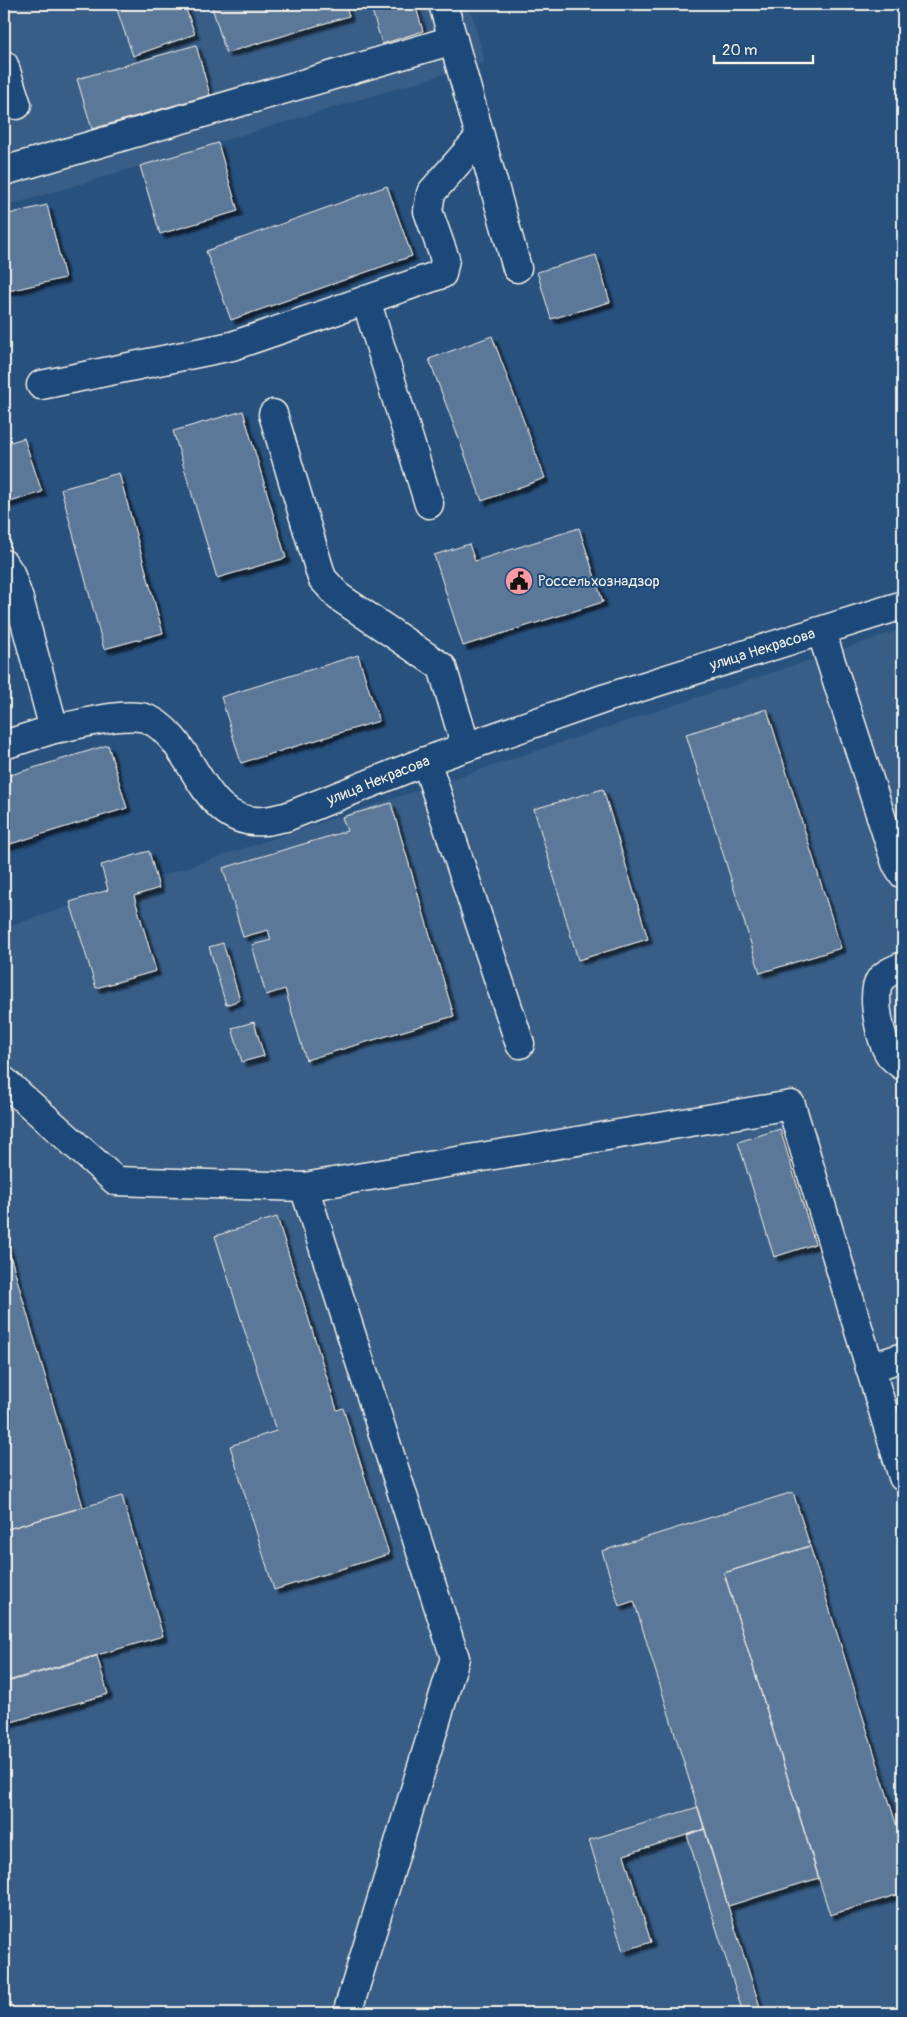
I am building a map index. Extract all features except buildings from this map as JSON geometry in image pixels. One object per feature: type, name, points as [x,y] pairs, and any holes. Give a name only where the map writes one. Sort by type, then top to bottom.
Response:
[{"type":"street","points":[[443,4],[517,268]]},
{"type":"street","points":[[4,172],[453,40]]},
{"type":"street","points":[[4,65],[17,105]]},
{"type":"street","points":[[41,384],[232,346],[442,274],[445,259],[428,211],[431,193],[480,137]]},
{"type":"street","points":[[366,300],[429,504]]},
{"type":"street","points":[[273,414],[322,578],[339,597],[442,667],[466,747]]},
{"type":"street","points":[[4,564],[10,573],[19,599],[54,729]]},
{"type":"street","name":"улица Некрасова","points":[[4,745],[54,729],[129,716],[146,718],[165,730],[177,743],[204,788],[220,807],[240,818],[262,822],[286,817],[426,761],[606,698],[903,605]]},
{"type":"street","points":[[821,631],[896,863],[903,874]]},
{"type":"street","points":[[426,761],[520,1044]]},
{"type":"street","points":[[903,966],[894,969],[880,981],[876,996],[877,1017],[890,1055],[903,1066]]},
{"type":"street","points":[[4,1081],[116,1181],[304,1186],[791,1105],[903,1477]]},
{"type":"street","points":[[304,1186],[455,1658],[343,2011]]},
{"type":"street","points":[[870,1368],[903,1356]]},
{"type":"shaded area","points":[[4,4],[469,4],[485,62],[4,207]]},
{"type":"shaded area","points":[[903,629],[903,2013],[4,2013],[4,928]]},
{"type":"place","name":"Россельхознадзор","points":[[519,581]]}]
